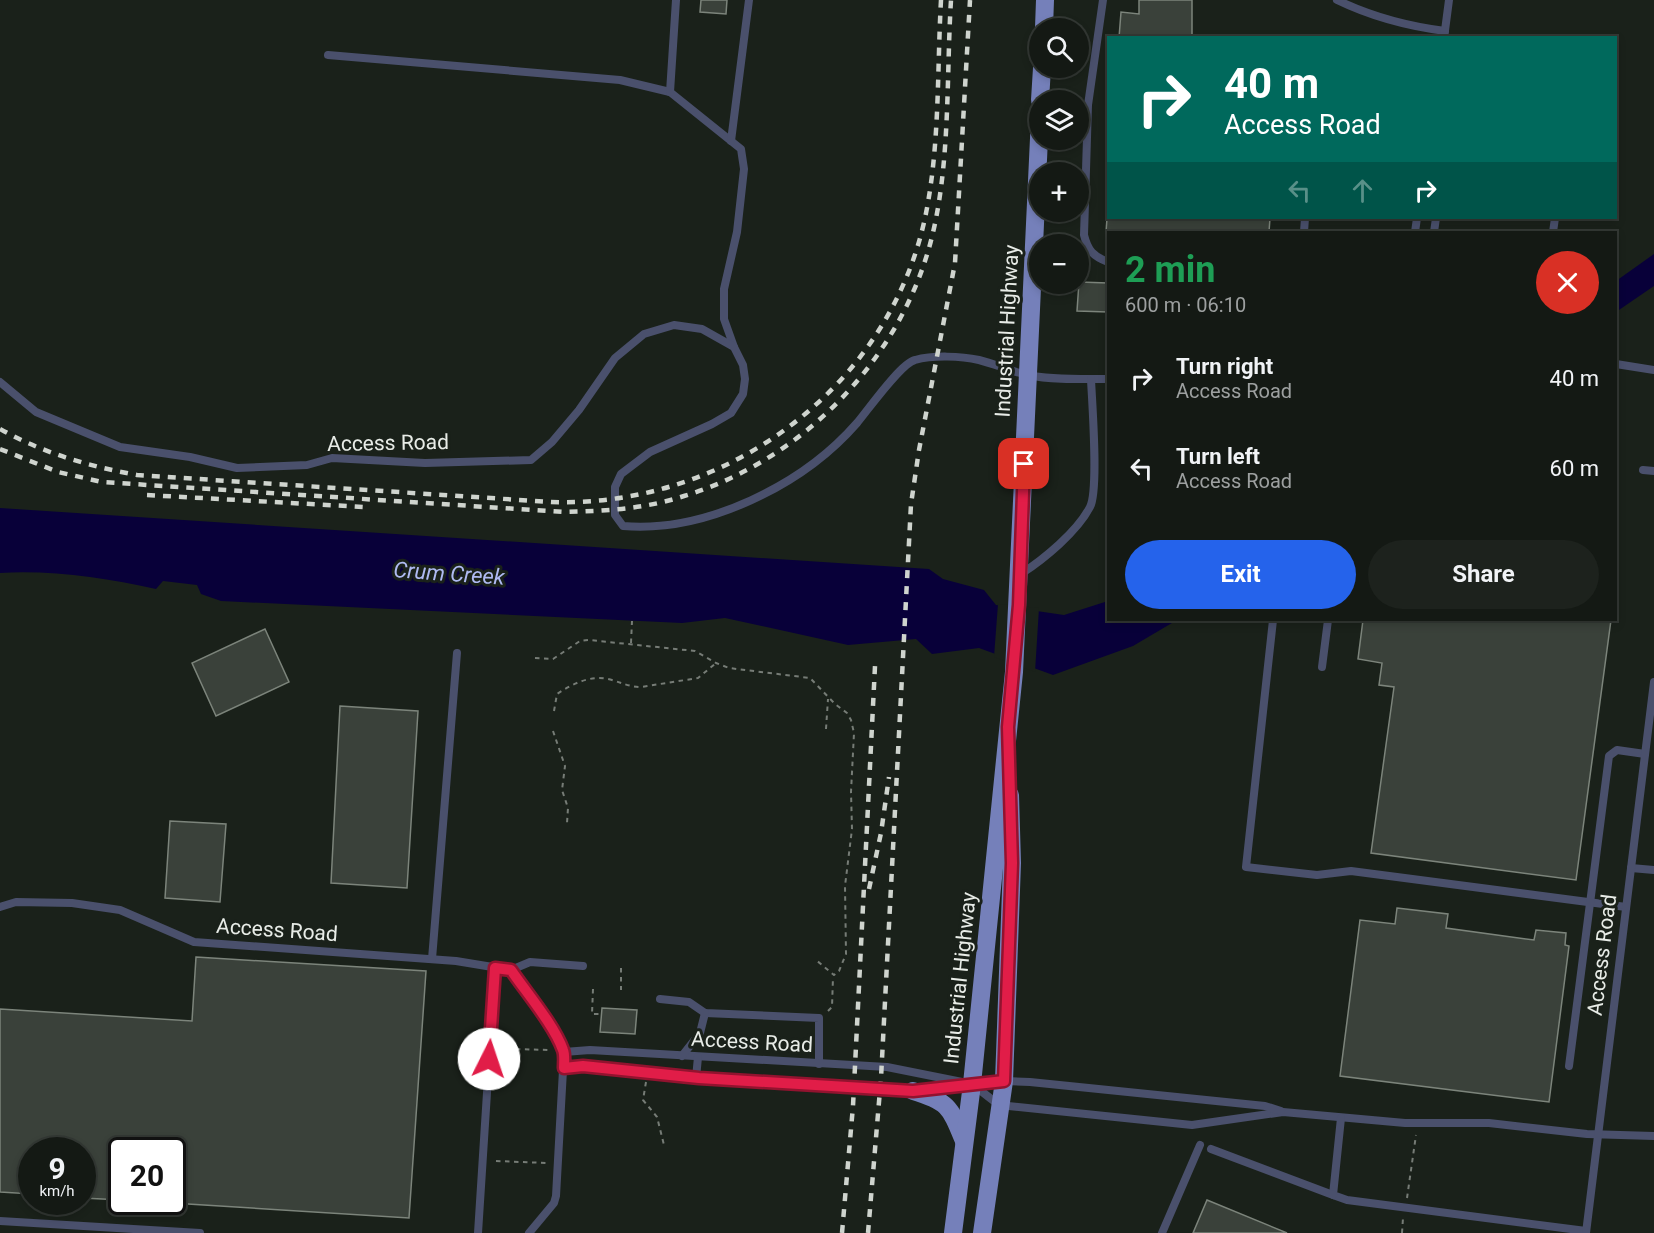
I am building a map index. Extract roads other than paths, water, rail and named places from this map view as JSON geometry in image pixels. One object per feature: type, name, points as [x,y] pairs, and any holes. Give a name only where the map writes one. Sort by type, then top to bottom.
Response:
[{"type":"main road","points":[[1044,18],[1045,0]]},
{"type":"main road","name":"Industrial Highway","points":[[953,1233],[972,1084],[1014,672],[1019,605],[1038,150]]},
{"type":"main road","name":"Industrial Highway","points":[[982,1233],[1004,1081],[1012,863],[1008,727]]},
{"type":"main road","points":[[913,1091],[938,1099],[952,1113],[964,1142]]},
{"type":"lane","points":[[670,92],[676,0]]},
{"type":"lane","points":[[731,141],[749,0]]},
{"type":"lane","points":[[1103,0],[1088,105],[1084,235],[1088,249],[1097,258],[1107,262]]},
{"type":"lane","points":[[1337,0],[1386,20],[1444,34],[1449,0]]},
{"type":"lane","points":[[328,55],[620,80],[670,92],[741,149],[744,169],[737,232],[724,290],[724,319],[743,364],[745,379],[743,394],[731,413],[650,452],[621,474],[615,487],[615,515],[623,526],[658,526],[705,518],[784,484],[815,461],[855,425],[897,374],[913,360],[938,357],[977,359],[1028,375],[1107,379]]},
{"type":"lane","name":"Access Road","points":[[0,382],[36,412],[120,447],[190,457],[237,468],[307,465],[332,458],[425,462],[531,460],[552,442],[579,410],[615,358],[645,334],[674,325],[687,325],[702,329],[734,347]]},
{"type":"lane","points":[[1617,364],[1654,370]]},
{"type":"lane","points":[[1020,575],[1044,559],[1090,507],[1094,489],[1091,379]]},
{"type":"lane","points":[[1643,470],[1654,471]]},
{"type":"lane","points":[[1273,621],[1246,867],[1317,875],[1351,871],[1626,907]]},
{"type":"lane","points":[[1322,667],[1328,621]]},
{"type":"lane","points":[[432,960],[457,653]]},
{"type":"lane","name":"Access Road","points":[[1586,1232],[1645,754],[1652,723],[1654,682]]},
{"type":"lane","points":[[1569,1066],[1609,756],[1617,750],[1645,754]]},
{"type":"lane","points":[[1631,868],[1654,870]]},
{"type":"lane","name":"Access Road","points":[[0,907],[15,903],[72,903],[120,910],[194,942],[432,960],[511,970]]},
{"type":"lane","points":[[529,1233],[554,1203],[556,1196],[564,1052],[557,1037],[511,970],[530,962],[583,966]]},
{"type":"lane","points":[[478,1233],[495,968]]},
{"type":"lane","points":[[660,999],[688,1002],[705,1013],[819,1018],[819,1064]]},
{"type":"lane","points":[[682,1056],[700,1033],[705,1013]]},
{"type":"lane","name":"Access Road","points":[[564,1052],[590,1050],[887,1067],[972,1084]]},
{"type":"lane","points":[[696,1078],[698,1057]]},
{"type":"lane","name":"Access Road","points":[[564,1068],[583,1066],[696,1078],[913,1091],[972,1084]]},
{"type":"lane","points":[[972,1084],[1004,1081],[1265,1106],[1283,1112],[1417,1124],[1489,1123],[1598,1135],[1654,1136]]},
{"type":"lane","points":[[972,1084],[999,1105],[1192,1125],[1283,1112]]},
{"type":"lane","points":[[1333,1196],[1341,1118]]},
{"type":"lane","points":[[1162,1233],[1200,1145]]},
{"type":"lane","points":[[1212,1149],[1347,1200],[1586,1232]]},
{"type":"lane","points":[[0,1221],[200,1233]]},
{"type":"water","points":[[1654,254],[1654,286],[1617,311],[1617,280]]},
{"type":"water","name":"Crum Creek","points":[[0,508],[929,569],[943,579],[984,590],[996,605],[1064,615],[1107,601],[1107,621],[1175,621],[1133,646],[1053,675],[979,648],[932,654],[916,639],[848,645],[725,618],[682,623],[221,601],[201,594],[197,585],[163,581],[156,589],[79,576],[0,573]]},
{"type":"railway","points":[[0,429],[66,458],[137,475],[551,502],[615,499],[677,484],[736,460],[789,427],[836,385],[875,336],[905,280],[925,218],[930,191],[936,137],[941,0]]},
{"type":"railway","points":[[0,449],[58,472],[102,482],[564,512],[640,507],[684,496],[726,480],[767,459],[804,433],[838,402],[868,368],[893,331],[914,291],[929,248],[941,188],[951,0]]},
{"type":"railway","points":[[868,1233],[881,1078],[911,504],[919,450],[955,263],[970,0]]},
{"type":"railway","points":[[147,495],[364,507]]},
{"type":"railway","points":[[842,1233],[853,1106],[875,666]]},
{"type":"railway","points":[[869,889],[881,833],[889,777]]}]
